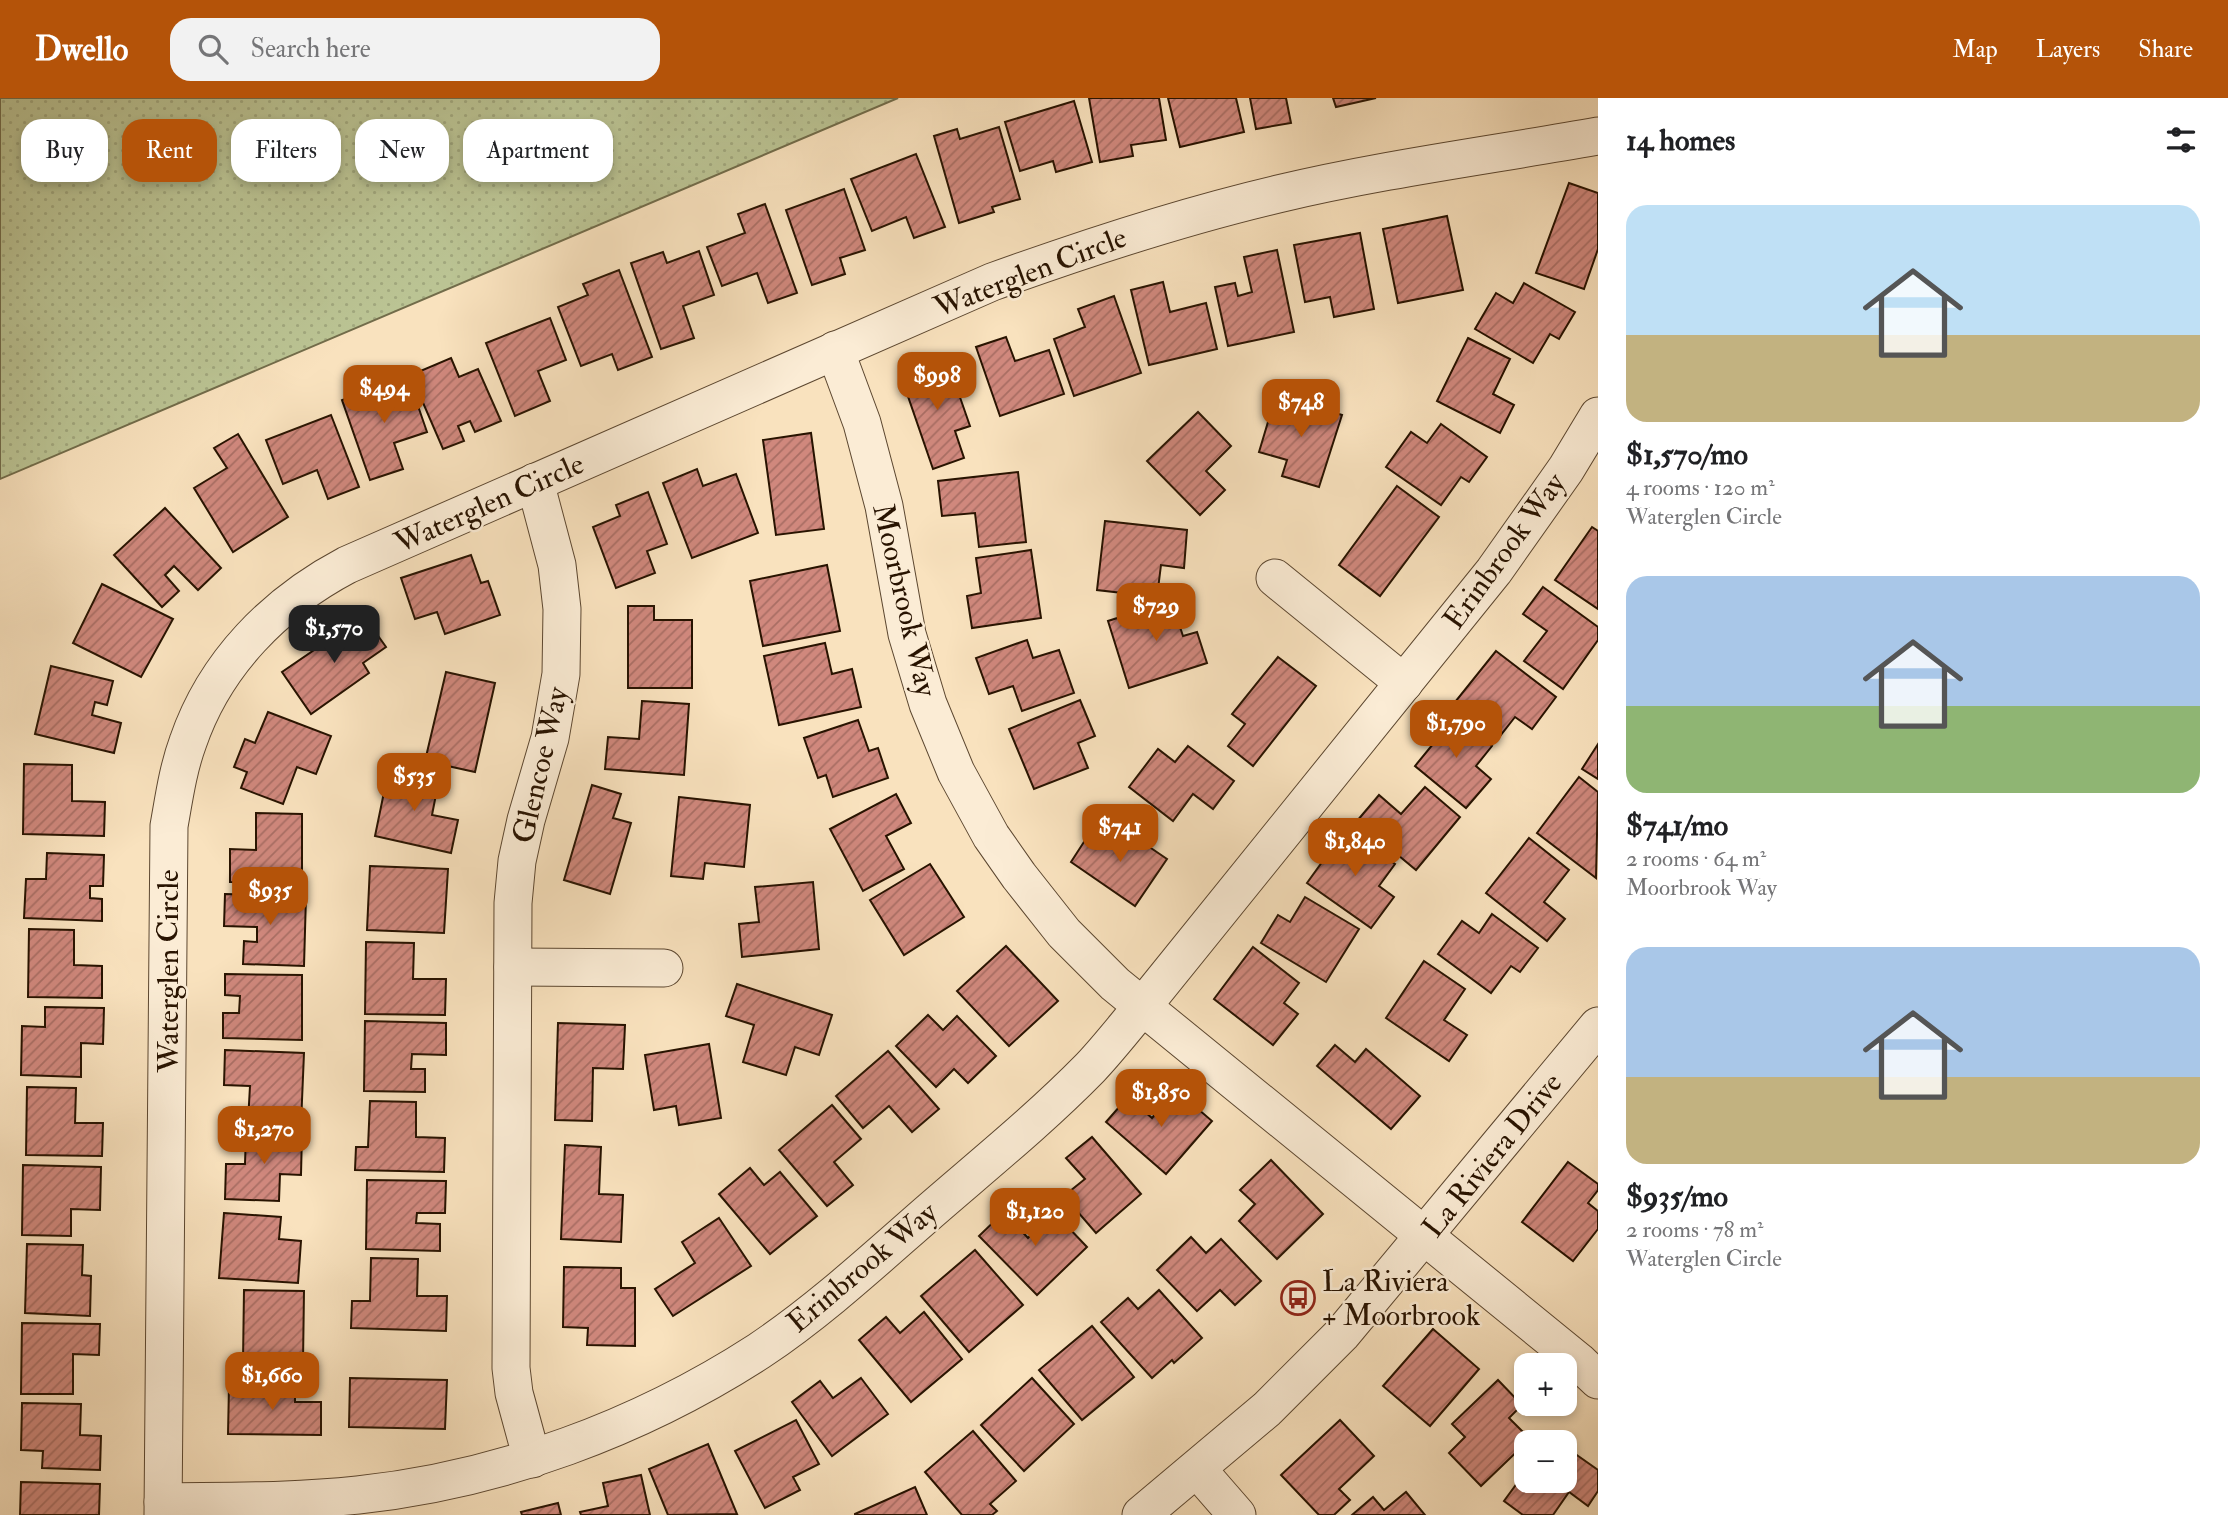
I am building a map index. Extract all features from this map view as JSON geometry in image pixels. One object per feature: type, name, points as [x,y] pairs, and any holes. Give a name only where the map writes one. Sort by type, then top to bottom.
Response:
[{"type":"street","name":"Waterglen Circle","points":[[163,1508],[169,826],[176,782],[188,740],[206,700],[230,663],[258,629],[291,600],[347,565],[992,282],[1086,248],[1182,218],[1343,180],[1598,136]]},
{"type":"street","name":"Moorbrook Way","points":[[835,350],[862,423],[884,506],[907,634],[928,704],[956,772],[991,835],[1018,876],[1064,933],[1115,985],[1426,1236],[1598,1380]]},
{"type":"street","name":"Erinbrook Way","points":[[163,1508],[359,1495],[422,1486],[532,1459],[620,1426],[706,1383],[760,1350],[836,1293],[1048,1109],[1092,1066],[1494,570],[1566,469],[1598,416]]},
{"type":"street","name":"Glencoe Way","points":[[532,1459],[514,1393],[511,1368],[513,903],[517,861],[550,738],[562,674],[562,609],[557,565],[535,482]]},
{"type":"street","points":[[1275,578],[1404,683]]},
{"type":"street","points":[[513,967],[664,968]]},
{"type":"street","name":"La Riviera Drive","points":[[1141,1515],[1266,1409],[1342,1334],[1598,1026]]},
{"type":"street","points":[[1197,1469],[1237,1515]]},
{"type":"green space","points":[[0,98],[898,98],[0,479]]},
{"type":"building","points":[[1089,98],[1159,98],[1166,140],[1131,145],[1133,156],[1100,162]]},
{"type":"building","points":[[1168,98],[1236,98],[1244,132],[1180,147]]},
{"type":"building","points":[[1250,98],[1286,98],[1291,123],[1256,129]]},
{"type":"building","points":[[1333,98],[1376,98],[1336,107]]},
{"type":"building","points":[[1074,101],[1092,162],[1056,172],[1053,161],[1020,171],[1005,122]]},
{"type":"building","points":[[999,127],[1020,199],[992,207],[994,212],[959,223],[934,136],[957,129],[960,139]]},
{"type":"building","points":[[916,154],[945,227],[914,238],[906,217],[872,231],[851,179]]},
{"type":"building","points":[[1569,183],[1598,193],[1598,249],[1584,289],[1536,273]]},
{"type":"building","points":[[844,189],[865,250],[840,258],[845,274],[812,285],[786,210]]},
{"type":"building","points":[[765,204],[797,293],[768,303],[757,273],[722,286],[707,247],[745,233],[738,214]]},
{"type":"building","points":[[1447,216],[1463,290],[1398,303],[1383,229]]},
{"type":"building","points":[[1360,233],[1374,309],[1334,317],[1330,297],[1305,302],[1294,245]]},
{"type":"building","points":[[1277,250],[1294,332],[1228,346],[1215,287],[1235,283],[1238,296],[1252,292],[1244,257]]},
{"type":"building","points":[[699,251],[714,295],[683,306],[694,338],[661,349],[631,263],[663,252],[667,263]]},
{"type":"building","points":[[619,270],[652,357],[618,370],[612,354],[581,366],[558,307],[588,295],[583,284]]},
{"type":"building","points":[[1163,282],[1170,312],[1206,303],[1217,349],[1149,365],[1131,290]]},
{"type":"building","points":[[1524,283],[1575,312],[1559,339],[1550,334],[1533,363],[1475,329],[1496,293],[1513,303]]},
{"type":"building","points":[[1114,296],[1141,373],[1074,396],[1054,339],[1085,327],[1078,309]]},
{"type":"building","points":[[550,318],[566,360],[538,371],[550,401],[515,416],[486,343]]},
{"type":"building","points":[[1006,337],[1015,361],[1049,350],[1064,394],[1000,416],[976,347]]},
{"type":"building","points":[[1468,338],[1510,359],[1493,394],[1514,405],[1500,433],[1437,401]]},
{"type":"building","points":[[451,358],[459,377],[478,369],[501,421],[475,432],[470,421],[458,426],[464,441],[443,449],[411,375]]},
{"type":"building","points":[[947,360],[970,426],[955,431],[964,458],[933,469],[901,376]]},
{"type":"building","points":[[408,377],[427,432],[394,443],[403,469],[370,480],[342,400]]},
{"type":"building","points":[[1276,395],[1342,415],[1319,487],[1282,476],[1287,460],[1259,452]]},
{"type":"building","points":[[1198,412],[1231,446],[1206,471],[1225,490],[1200,515],[1147,461]]},
{"type":"building","points":[[331,415],[359,487],[328,499],[317,470],[283,484],[266,440]]},
{"type":"building","points":[[1441,424],[1487,457],[1469,482],[1461,477],[1441,505],[1386,467],[1411,432],[1427,443]]},
{"type":"building","points":[[811,433],[824,529],[776,535],[763,440]]},
{"type":"building","points":[[238,434],[288,517],[233,552],[194,488],[227,468],[214,448]]},
{"type":"building","points":[[697,469],[703,486],[736,474],[758,533],[692,558],[663,483]]},
{"type":"building","points":[[1018,472],[1026,542],[979,547],[975,513],[942,516],[938,481]]},
{"type":"building","points":[[1397,486],[1439,517],[1380,596],[1339,565]]},
{"type":"building","points":[[648,492],[667,544],[647,551],[655,573],[616,588],[593,527],[620,516],[616,505]]},
{"type":"building","points":[[165,508],[221,568],[198,590],[174,566],[165,575],[179,591],[162,607],[114,555]]},
{"type":"building","points":[[1105,521],[1187,530],[1184,568],[1161,565],[1157,597],[1097,590]]},
{"type":"building","points":[[1592,527],[1598,531],[1598,609],[1555,580]]},
{"type":"building","points":[[1031,550],[1041,618],[972,628],[967,596],[981,593],[976,558]]},
{"type":"building","points":[[471,555],[481,583],[488,581],[500,615],[445,634],[437,612],[415,619],[401,578]]},
{"type":"building","points":[[827,565],[840,631],[763,646],[750,581]]},
{"type":"building","points":[[102,584],[173,619],[141,677],[73,643]]},
{"type":"building","points":[[1543,587],[1598,627],[1598,640],[1563,689],[1524,661],[1547,631],[1523,614]]},
{"type":"building","points":[[1183,597],[1191,620],[1179,624],[1183,636],[1197,632],[1207,663],[1129,688],[1108,621]]},
{"type":"building","points":[[628,606],[654,606],[654,620],[692,620],[692,688],[628,688]]},
{"type":"building","points":[[364,616],[386,647],[363,663],[369,673],[311,714],[282,672]]},
{"type":"building","points":[[1027,640],[1033,658],[1059,650],[1074,693],[1022,711],[1013,686],[989,694],[976,658]]},
{"type":"building","points":[[825,643],[832,674],[852,669],[861,707],[779,725],[764,656]]},
{"type":"building","points":[[1496,651],[1556,697],[1532,729],[1515,717],[1500,736],[1455,702]]},
{"type":"building","points":[[1278,657],[1316,686],[1253,766],[1228,746],[1245,724],[1232,714]]},
{"type":"building","points":[[51,666],[113,681],[107,705],[95,702],[92,715],[121,723],[114,753],[35,734]]},
{"type":"building","points":[[446,672],[495,683],[475,772],[425,761]]},
{"type":"building","points":[[1080,700],[1095,736],[1078,743],[1088,768],[1034,789],[1009,729]]},
{"type":"building","points":[[642,701],[689,704],[684,775],[605,769],[608,737],[639,739]]},
{"type":"building","points":[[1449,710],[1492,746],[1476,766],[1491,779],[1466,808],[1415,766],[1438,738],[1430,731]]},
{"type":"building","points":[[268,712],[331,736],[316,774],[297,767],[283,804],[241,788],[247,772],[234,767],[245,739],[255,743]]},
{"type":"building","points":[[858,720],[869,751],[878,748],[888,778],[833,797],[826,775],[818,778],[804,738]]},
{"type":"building","points":[[1598,744],[1598,779],[1582,769]]},
{"type":"building","points":[[1188,746],[1234,781],[1213,809],[1193,794],[1173,821],[1129,787],[1158,749],[1175,762]]},
{"type":"building","points":[[24,764],[72,765],[72,801],[105,802],[104,836],[23,834]]},
{"type":"building","points":[[389,768],[439,779],[432,815],[458,820],[451,853],[375,836]]},
{"type":"building","points":[[1579,777],[1598,792],[1596,878],[1537,833]]},
{"type":"building","points":[[592,785],[621,794],[613,818],[631,823],[610,894],[564,880]]},
{"type":"building","points":[[1425,787],[1460,817],[1416,870],[1357,821],[1379,795],[1401,814]]},
{"type":"building","points":[[896,794],[911,823],[886,836],[904,869],[863,891],[830,829]]},
{"type":"building","points":[[679,797],[750,805],[744,867],[705,863],[703,879],[671,876]]},
{"type":"building","points":[[256,813],[302,814],[302,883],[230,882],[230,849],[256,850]]},
{"type":"building","points":[[1120,827],[1167,859],[1135,906],[1071,862],[1091,831],[1110,843]]},
{"type":"building","points":[[1346,829],[1395,864],[1379,886],[1394,897],[1371,928],[1307,883]]},
{"type":"building","points":[[1529,838],[1569,870],[1544,902],[1565,919],[1547,941],[1486,893]]},
{"type":"building","points":[[47,853],[104,855],[103,886],[90,886],[90,898],[102,899],[102,921],[24,918],[26,879],[46,879]]},
{"type":"building","points":[[930,864],[964,917],[904,955],[870,900]]},
{"type":"building","points":[[370,866],[448,869],[444,933],[367,930]]},
{"type":"building","points":[[813,882],[819,949],[742,957],[739,924],[759,922],[755,887]]},
{"type":"building","points":[[225,894],[306,896],[304,966],[243,964],[244,941],[257,942],[257,927],[224,926]]},
{"type":"building","points":[[1305,897],[1359,929],[1326,982],[1261,943],[1278,915],[1290,922]]},
{"type":"building","points":[[1492,914],[1538,948],[1520,972],[1511,966],[1491,993],[1438,954],[1462,921],[1479,933]]},
{"type":"building","points":[[29,929],[74,930],[74,965],[102,966],[102,998],[28,997]]},
{"type":"building","points":[[366,942],[414,943],[413,979],[446,979],[445,1015],[365,1014]]},
{"type":"building","points":[[1006,946],[1058,1001],[1009,1046],[957,991]]},
{"type":"building","points":[[1253,947],[1299,983],[1284,1003],[1298,1014],[1273,1045],[1214,999]]},
{"type":"building","points":[[1424,961],[1465,989],[1444,1020],[1467,1035],[1449,1061],[1386,1018]]},
{"type":"building","points":[[225,974],[302,975],[302,1040],[223,1038],[223,1013],[239,1013],[240,996],[225,995]]},
{"type":"building","points":[[737,984],[832,1015],[819,1055],[795,1047],[786,1075],[743,1062],[754,1025],[726,1016]]},
{"type":"building","points":[[45,1007],[104,1008],[103,1044],[81,1043],[81,1077],[21,1075],[22,1026],[45,1027]]},
{"type":"building","points":[[928,1015],[943,1030],[957,1016],[996,1056],[968,1083],[954,1069],[936,1087],[896,1046]]},
{"type":"building","points":[[365,1021],[446,1023],[446,1055],[412,1054],[411,1069],[425,1069],[425,1092],[364,1091]]},
{"type":"building","points":[[558,1023],[625,1025],[623,1069],[593,1068],[592,1121],[555,1120]]},
{"type":"building","points":[[709,1044],[721,1118],[679,1125],[676,1106],[654,1110],[645,1055]]},
{"type":"building","points":[[1335,1045],[1355,1062],[1366,1049],[1420,1096],[1391,1129],[1317,1066]]},
{"type":"building","points":[[225,1050],[304,1053],[301,1124],[248,1122],[250,1086],[224,1085]]},
{"type":"building","points":[[888,1051],[939,1109],[912,1132],[889,1106],[863,1128],[836,1096]]},
{"type":"building","points":[[27,1087],[76,1088],[75,1123],[103,1123],[102,1156],[26,1155]]},
{"type":"building","points":[[1176,1090],[1212,1121],[1166,1174],[1106,1122],[1128,1097],[1152,1118]]},
{"type":"building","points":[[370,1101],[416,1102],[416,1137],[445,1138],[444,1172],[355,1170],[356,1147],[368,1147]]},
{"type":"building","points":[[832,1105],[861,1139],[834,1162],[853,1185],[827,1206],[779,1150]]},
{"type":"building","points":[[246,1132],[302,1133],[301,1175],[280,1174],[279,1201],[225,1199],[226,1164],[245,1164]]},
{"type":"building","points":[[1092,1137],[1141,1194],[1096,1233],[1064,1196],[1085,1179],[1066,1158]]},
{"type":"building","points":[[565,1145],[601,1147],[599,1194],[623,1195],[621,1242],[561,1239]]},
{"type":"building","points":[[1271,1160],[1323,1214],[1277,1259],[1239,1221],[1255,1204],[1240,1190]]},
{"type":"building","points":[[1568,1162],[1598,1184],[1598,1190],[1588,1203],[1598,1211],[1598,1229],[1573,1261],[1522,1222]]},
{"type":"building","points":[[23,1165],[101,1167],[100,1210],[71,1209],[71,1236],[22,1235]]},
{"type":"building","points":[[750,1168],[764,1185],[780,1172],[817,1216],[770,1254],[719,1194]]},
{"type":"building","points":[[367,1180],[446,1181],[445,1213],[417,1213],[416,1223],[440,1224],[440,1251],[366,1249]]},
{"type":"building","points":[[1046,1204],[1087,1247],[1037,1295],[979,1236],[1004,1212],[1028,1238],[1039,1227],[1031,1219]]},
{"type":"building","points":[[224,1213],[281,1217],[279,1239],[301,1241],[298,1283],[219,1278]]},
{"type":"building","points":[[719,1218],[751,1266],[673,1316],[655,1289],[695,1263],[682,1242]]},
{"type":"building","points":[[1191,1237],[1206,1253],[1221,1239],[1261,1281],[1235,1305],[1220,1290],[1197,1311],[1157,1270]]},
{"type":"building","points":[[27,1244],[83,1245],[82,1275],[91,1276],[90,1316],[25,1313]]},
{"type":"building","points":[[975,1250],[1023,1305],[969,1352],[921,1296]]},
{"type":"building","points":[[371,1258],[418,1259],[417,1296],[447,1296],[446,1331],[351,1328],[352,1301],[370,1301]]},
{"type":"building","points":[[564,1267],[621,1268],[621,1288],[635,1288],[635,1346],[587,1345],[588,1328],[563,1327]]},
{"type":"building","points":[[244,1290],[304,1291],[303,1362],[243,1361]]},
{"type":"building","points":[[1159,1290],[1202,1338],[1152,1378],[1101,1322],[1128,1298],[1138,1309]]},
{"type":"building","points":[[924,1312],[962,1359],[911,1402],[859,1340],[886,1317],[900,1333]]},
{"type":"building","points":[[22,1323],[100,1324],[99,1355],[73,1354],[73,1394],[21,1394]]},
{"type":"building","points":[[1092,1326],[1134,1377],[1082,1420],[1039,1370]]},
{"type":"building","points":[[1433,1329],[1479,1369],[1430,1426],[1383,1386]]},
{"type":"building","points":[[350,1378],[447,1380],[445,1429],[349,1427]]},
{"type":"building","points":[[861,1378],[888,1414],[832,1456],[792,1402],[820,1381],[833,1398]]},
{"type":"building","points":[[1032,1378],[1074,1424],[1024,1471],[981,1425]]},
{"type":"building","points":[[1498,1380],[1514,1397],[1514,1413],[1509,1418],[1521,1430],[1514,1430],[1514,1454],[1481,1486],[1449,1453],[1465,1437],[1452,1424]]},
{"type":"building","points":[[229,1386],[295,1387],[295,1402],[321,1402],[321,1435],[228,1434]]},
{"type":"building","points":[[22,1403],[81,1404],[80,1435],[101,1436],[100,1470],[42,1468],[43,1451],[21,1450]]},
{"type":"building","points":[[796,1420],[819,1464],[793,1477],[800,1490],[765,1508],[735,1451]]},
{"type":"building","points":[[1340,1420],[1374,1456],[1339,1489],[1350,1500],[1334,1515],[1319,1515],[1281,1475]]},
{"type":"building","points":[[973,1431],[1016,1481],[990,1504],[997,1511],[992,1515],[962,1515],[925,1472]]},
{"type":"building","points":[[708,1444],[737,1514],[668,1515],[649,1469]]},
{"type":"building","points":[[1577,1455],[1598,1470],[1598,1491],[1588,1506],[1570,1493],[1577,1493]]},
{"type":"building","points":[[641,1475],[650,1515],[581,1515],[580,1512],[608,1506],[603,1483]]},
{"type":"building","points":[[21,1482],[100,1484],[99,1515],[20,1515]]},
{"type":"building","points":[[915,1487],[927,1515],[855,1515],[855,1514]]},
{"type":"building","points":[[1514,1487],[1514,1493],[1568,1493],[1553,1515],[1523,1515],[1504,1501]]},
{"type":"building","points":[[1406,1492],[1425,1515],[1352,1515],[1373,1497],[1384,1510]]},
{"type":"building","points":[[558,1503],[561,1515],[522,1515],[521,1512]]},
{"type":"place","name":"La Riviera + Moorbrook","points":[[1298,1298]]}]
